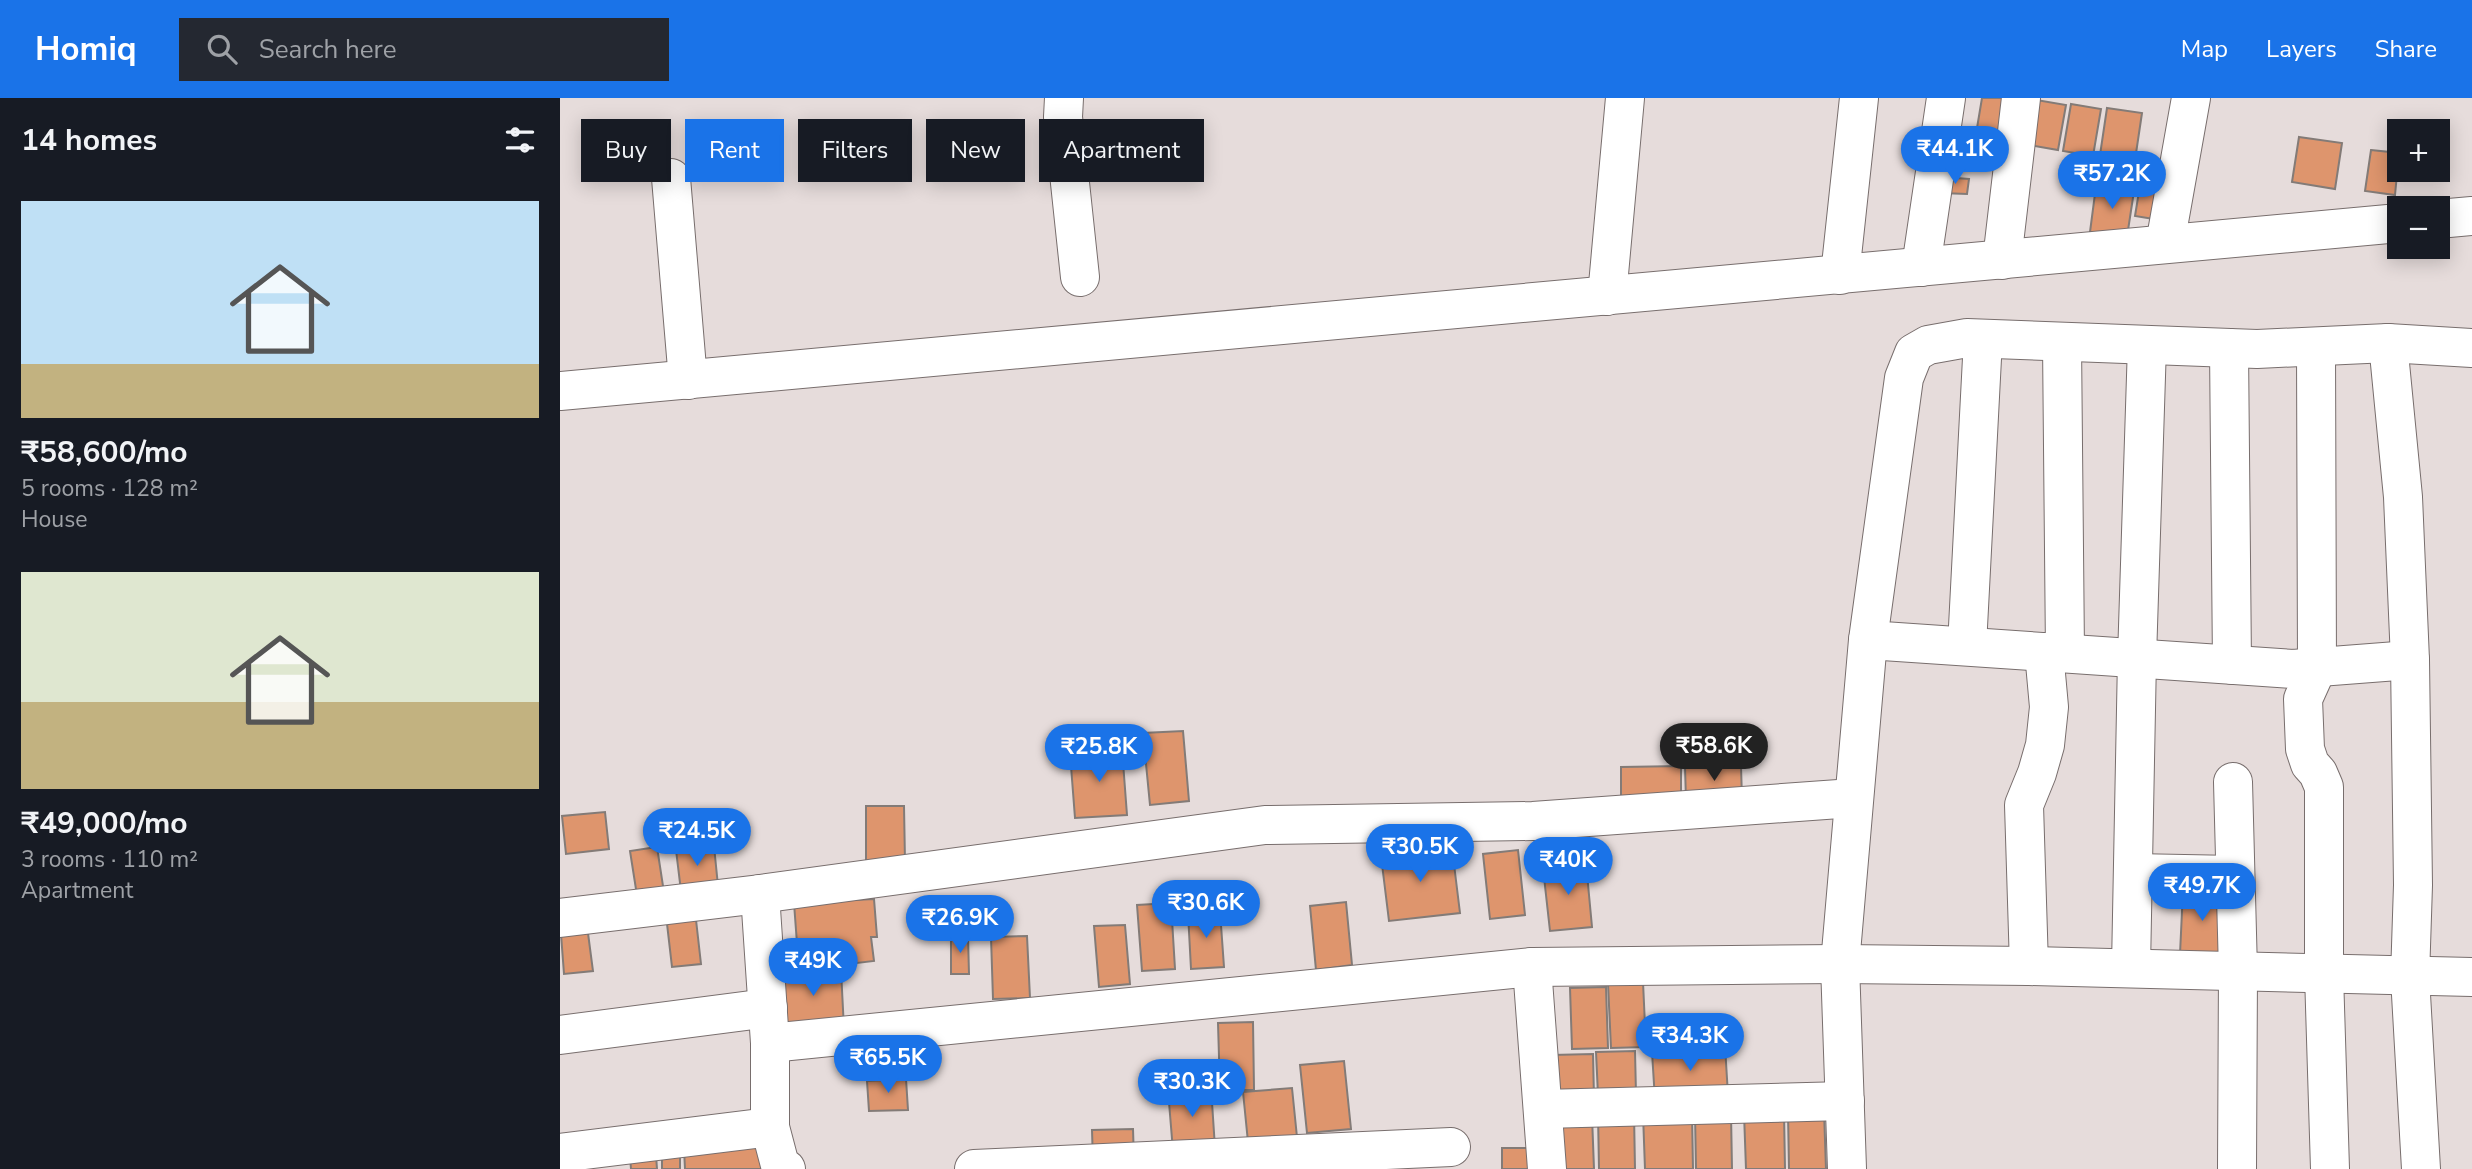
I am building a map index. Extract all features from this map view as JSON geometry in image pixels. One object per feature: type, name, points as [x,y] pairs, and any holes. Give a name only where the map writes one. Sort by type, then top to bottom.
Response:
[{"type":"street","points":[[1064,98],[1063,117],[1080,277]]},
{"type":"street","points":[[1607,296],[1625,98]]},
{"type":"street","points":[[1840,275],[1859,98]]},
{"type":"street","points":[[1921,267],[1946,98]]},
{"type":"street","points":[[2002,260],[2021,98]]},
{"type":"street","points":[[2165,244],[2191,98]]},
{"type":"street","points":[[671,178],[688,380]]},
{"type":"street","points":[[2450,218],[2472,216]]},
{"type":"street","points":[[560,391],[2387,224]]},
{"type":"street","points":[[1847,1169],[1840,964],[1853,798],[1868,640],[1905,378],[1914,353],[1928,345],[1967,338],[2230,348],[2388,343],[2472,348]]},
{"type":"street","points":[[1967,646],[1983,339]]},
{"type":"street","points":[[2029,966],[2024,804],[2045,745],[2054,652],[2062,342]]},
{"type":"street","points":[[2388,343],[2403,497],[2410,660],[2413,885],[2410,977],[2421,1169]]},
{"type":"street","points":[[2131,967],[2147,345]]},
{"type":"street","points":[[2316,347],[2318,668],[2303,699],[2305,749],[2310,765],[2318,773],[2324,787],[2323,974],[2330,1169]]},
{"type":"street","points":[[2230,348],[2232,665]]},
{"type":"street","points":[[1868,640],[2293,669],[2410,660]]},
{"type":"street","points":[[2232,782],[2238,971],[2237,1169]]},
{"type":"street","points":[[560,918],[760,894],[1265,825],[1533,821],[1853,798]]},
{"type":"street","points":[[2133,873],[2235,875]]},
{"type":"street","points":[[760,894],[769,1026],[770,1127],[780,1165],[786,1169]]},
{"type":"street","points":[[560,1035],[769,1026],[1532,967],[1840,964],[2131,967],[2472,977]]},
{"type":"street","points":[[1532,967],[1547,1169]]},
{"type":"street","points":[[1543,1109],[1844,1101]]},
{"type":"street","points":[[560,1153],[618,1158],[770,1127]]},
{"type":"street","points":[[974,1169],[1451,1146]]},
{"type":"building","points":[[1982,98],[2009,98],[2006,145],[1975,140]]},
{"type":"building","points":[[2031,99],[2066,105],[2058,150],[2023,144]]},
{"type":"building","points":[[2071,104],[2101,109],[2093,156],[2063,151]]},
{"type":"building","points":[[2107,108],[2142,113],[2135,160],[2100,155]]},
{"type":"building","points":[[2299,137],[2342,143],[2335,189],[2292,182]]},
{"type":"building","points":[[2371,150],[2387,152],[2387,182],[2396,182],[2395,195],[2365,191]]},
{"type":"building","points":[[2144,161],[2175,166],[2166,221],[2135,216]]},
{"type":"building","points":[[1942,177],[1969,179],[1967,194],[1941,193]]},
{"type":"building","points":[[2096,186],[2134,191],[2127,237],[2090,232]]},
{"type":"building","points":[[1183,731],[1189,801],[1150,805],[1143,733]]},
{"type":"building","points":[[1122,749],[1127,815],[1075,818],[1070,753]]},
{"type":"building","points":[[1681,766],[1681,802],[1621,803],[1621,767]]},
{"type":"building","points":[[1741,766],[1742,799],[1686,800],[1685,767]]},
{"type":"building","points":[[866,806],[904,806],[905,862],[866,863]]},
{"type":"building","points":[[605,812],[609,849],[566,854],[562,816]]},
{"type":"building","points":[[714,846],[718,886],[681,891],[676,850]]},
{"type":"building","points":[[657,847],[665,899],[638,902],[630,851]]},
{"type":"building","points":[[1452,848],[1460,913],[1389,921],[1381,856]]},
{"type":"building","points":[[1518,850],[1525,915],[1490,919],[1483,854]]},
{"type":"building","points":[[1586,863],[1592,927],[1550,931],[1543,868]]},
{"type":"building","points":[[2183,890],[2224,891],[2222,955],[2180,954]]},
{"type":"building","points":[[874,899],[877,937],[871,937],[874,961],[832,966],[830,954],[798,957],[794,903]]},
{"type":"building","points":[[1346,902],[1352,965],[1316,970],[1310,906]]},
{"type":"building","points":[[1171,903],[1175,969],[1142,971],[1137,905]]},
{"type":"building","points":[[695,911],[701,964],[672,967],[666,915]]},
{"type":"building","points":[[1220,911],[1224,967],[1191,969],[1188,913]]},
{"type":"building","points":[[586,918],[593,971],[564,974],[560,921]]},
{"type":"building","points":[[1125,925],[1130,984],[1099,987],[1094,926]]},
{"type":"building","points":[[968,936],[969,974],[951,974],[951,937]]},
{"type":"building","points":[[1027,936],[1030,998],[993,999],[991,937]]},
{"type":"building","points":[[814,961],[815,971],[841,970],[844,1029],[787,1032],[783,963]]},
{"type":"building","points":[[1643,982],[1646,1047],[1611,1048],[1608,984]]},
{"type":"building","points":[[1606,987],[1608,1048],[1572,1049],[1570,988]]},
{"type":"building","points":[[1253,1022],[1254,1090],[1220,1090],[1218,1023]]},
{"type":"building","points":[[1725,1046],[1728,1095],[1655,1100],[1652,1052]]},
{"type":"building","points":[[1635,1051],[1636,1094],[1598,1095],[1596,1052]]},
{"type":"building","points":[[1593,1054],[1594,1098],[1554,1099],[1552,1055]]},
{"type":"building","points":[[1344,1061],[1351,1129],[1307,1133],[1300,1065]]},
{"type":"building","points":[[906,1079],[908,1110],[869,1111],[867,1081]]},
{"type":"building","points":[[1211,1087],[1215,1148],[1173,1151],[1168,1090]]},
{"type":"building","points":[[1292,1088],[1298,1147],[1249,1152],[1243,1092]]},
{"type":"building","points":[[1824,1111],[1826,1169],[1789,1169],[1788,1112]]},
{"type":"building","points":[[1692,1113],[1693,1169],[1645,1169],[1643,1114]]},
{"type":"building","points":[[1744,1113],[1784,1113],[1785,1169],[1746,1169]]},
{"type":"building","points":[[1598,1114],[1634,1114],[1635,1169],[1599,1169]]},
{"type":"building","points":[[1695,1114],[1731,1114],[1732,1169],[1696,1169]]},
{"type":"building","points":[[1592,1116],[1594,1169],[1558,1169],[1558,1117]]},
{"type":"building","points":[[1133,1129],[1134,1161],[1093,1163],[1092,1130]]},
{"type":"building","points":[[761,1146],[762,1169],[685,1169],[684,1149]]},
{"type":"building","points":[[1502,1148],[1537,1148],[1537,1169],[1502,1169]]},
{"type":"building","points":[[662,1153],[680,1154],[680,1169],[662,1169]]},
{"type":"building","points":[[656,1155],[657,1169],[631,1169],[630,1156]]}]
